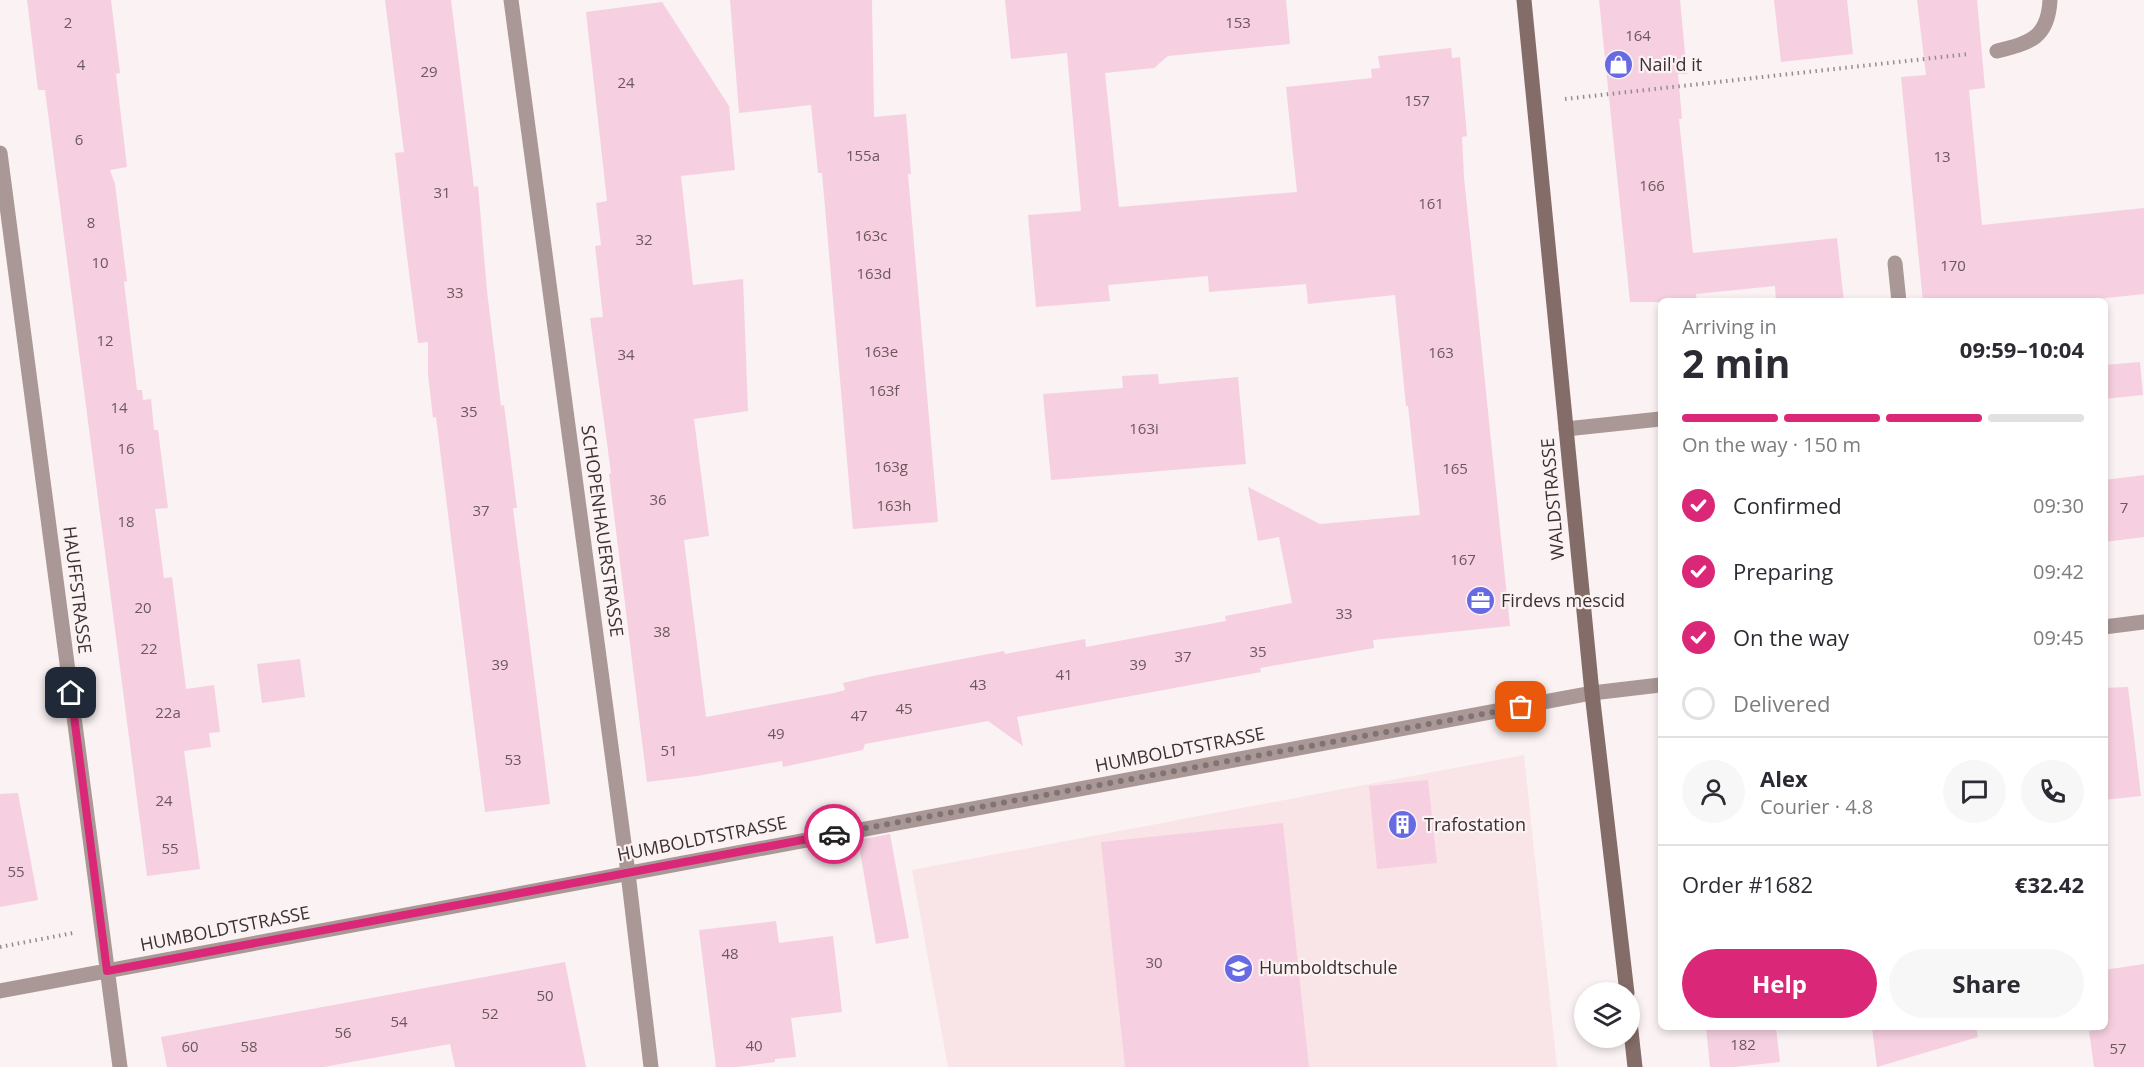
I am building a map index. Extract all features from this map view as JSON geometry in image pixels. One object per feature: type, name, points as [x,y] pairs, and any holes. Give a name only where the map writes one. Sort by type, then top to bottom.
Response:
[{"type":"main road","name":"WALDSTRASSE","points":[[1524,0],[1592,693],[1626,982]]},
{"type":"main road","points":[[1633,1048],[1635,1067]]},
{"type":"street","name":"SCHOPENHAUERSTRASSE","points":[[511,0],[628,873],[651,1067]]},
{"type":"street","points":[[1997,51],[2032,40],[2043,31],[2050,0]]},
{"type":"street","name":"HAUFFSTRASSE","points":[[0,153],[120,1067]]},
{"type":"street","points":[[1895,263],[1899,298]]},
{"type":"street","points":[[1566,429],[1658,419]]},
{"type":"street","points":[[2108,626],[2144,622]]},
{"type":"street","name":"HUMBOLDTSTRASSE","points":[[0,991],[1592,693],[1658,685]]},
{"type":"path","points":[[1534,102],[1997,51]]},
{"type":"path","points":[[0,947],[101,928]]},
{"type":"shaded area","name":"Humboldtschule","points":[[1524,755],[1557,1067],[948,1067],[912,870]]},
{"type":"building","points":[[27,0],[111,0],[120,73],[116,74],[127,167],[110,170],[115,184],[127,281],[124,282],[137,390],[142,390],[143,400],[151,399],[154,430],[158,430],[168,508],[155,509],[164,578],[172,577],[186,689],[214,685],[220,732],[209,733],[211,747],[184,751],[200,869],[147,876],[45,90],[38,90]]},
{"type":"building","points":[[385,0],[451,0],[474,187],[478,186],[487,291],[501,406],[504,405],[517,508],[513,508],[550,804],[485,812],[436,417],[433,418],[428,374],[428,342],[418,343],[406,249],[395,153],[404,152]]},
{"type":"building","points":[[730,0],[872,0],[874,117],[906,114],[911,174],[908,174],[938,522],[853,529],[822,173],[818,173],[811,105],[739,113]]},
{"type":"building","points":[[1005,0],[1286,0],[1290,44],[1168,56],[1154,68],[1105,73],[1119,207],[1297,192],[1286,87],[1372,78],[1371,69],[1380,68],[1378,56],[1451,48],[1452,58],[1460,57],[1467,136],[1462,137],[1464,177],[1510,626],[1373,640],[1374,648],[1260,668],[1261,672],[1017,717],[1023,746],[988,721],[865,744],[863,750],[783,767],[782,761],[647,782],[609,474],[611,473],[590,318],[603,317],[595,246],[601,245],[596,203],[607,201],[586,12],[662,2],[729,106],[735,170],[681,176],[693,285],[743,279],[748,411],[694,419],[709,536],[684,540],[706,717],[834,693],[845,690],[843,683],[873,676],[1004,651],[1005,654],[1085,639],[1086,647],[1226,621],[1225,616],[1292,603],[1279,537],[1258,541],[1248,487],[1320,524],[1420,515],[1395,295],[1308,304],[1306,284],[1209,292],[1208,276],[1108,285],[1110,301],[1036,307],[1028,215],[1081,211],[1067,53],[1011,59]]},
{"type":"building","points":[[1599,0],[1680,0],[1687,74],[1678,74],[1682,119],[1679,119],[1693,253],[1837,238],[1844,298],[1776,298],[1775,286],[1696,294],[1696,298],[1658,298],[1658,302],[1630,302]]},
{"type":"building","points":[[1774,0],[1847,0],[1853,54],[1781,62]]},
{"type":"building","points":[[1917,0],[1977,0],[1985,88],[1969,90],[1982,225],[2144,208],[2144,294],[2106,298],[1923,298],[1901,77],[1926,75]]},
{"type":"building","points":[[2140,362],[2143,395],[2108,399],[2108,365]]},
{"type":"building","points":[[1158,374],[1159,384],[1238,377],[1246,464],[1051,480],[1043,394],[1123,388],[1122,376]]},
{"type":"building","points":[[2144,475],[2144,537],[2108,542],[2108,480]]},
{"type":"building","points":[[300,659],[305,697],[262,703],[257,664]]},
{"type":"building","points":[[2128,687],[2141,796],[2108,800],[2108,688]]},
{"type":"building","name":"Trafostation","points":[[1428,780],[1437,863],[1377,869],[1369,786]]},
{"type":"building","points":[[18,793],[38,900],[0,907],[0,794]]},
{"type":"building","points":[[1283,823],[1309,1067],[1125,1067],[1101,842]]},
{"type":"building","points":[[890,834],[909,938],[876,944],[858,840]]},
{"type":"building","points":[[776,921],[779,943],[833,936],[842,1012],[791,1018],[796,1057],[736,1067],[716,1067],[699,930]]},
{"type":"building","points":[[565,962],[586,1067],[455,1067],[450,1044],[324,1067],[167,1067],[161,1037]]},
{"type":"building","points":[[2144,964],[2144,1067],[2094,1067],[2089,1031],[2108,1030],[2108,969]]},
{"type":"building","points":[[1706,1030],[1776,1030],[1780,1062],[1710,1067]]},
{"type":"building","points":[[1872,1030],[1976,1030],[1978,1037],[1877,1067]]},
{"type":"way so far","points":[[834,834],[1521,707]]},
{"type":"place","name":"Nail'd it","points":[[1618,65]]},
{"type":"place","name":"Firdevs mescid","points":[[1480,601]]},
{"type":"place","name":"Trafostation","points":[[1403,825]]},
{"type":"place","name":"Humboldtschule","points":[[1238,968]]},
{"type":"route","points":[[71,693],[107,971],[834,834]]}]
